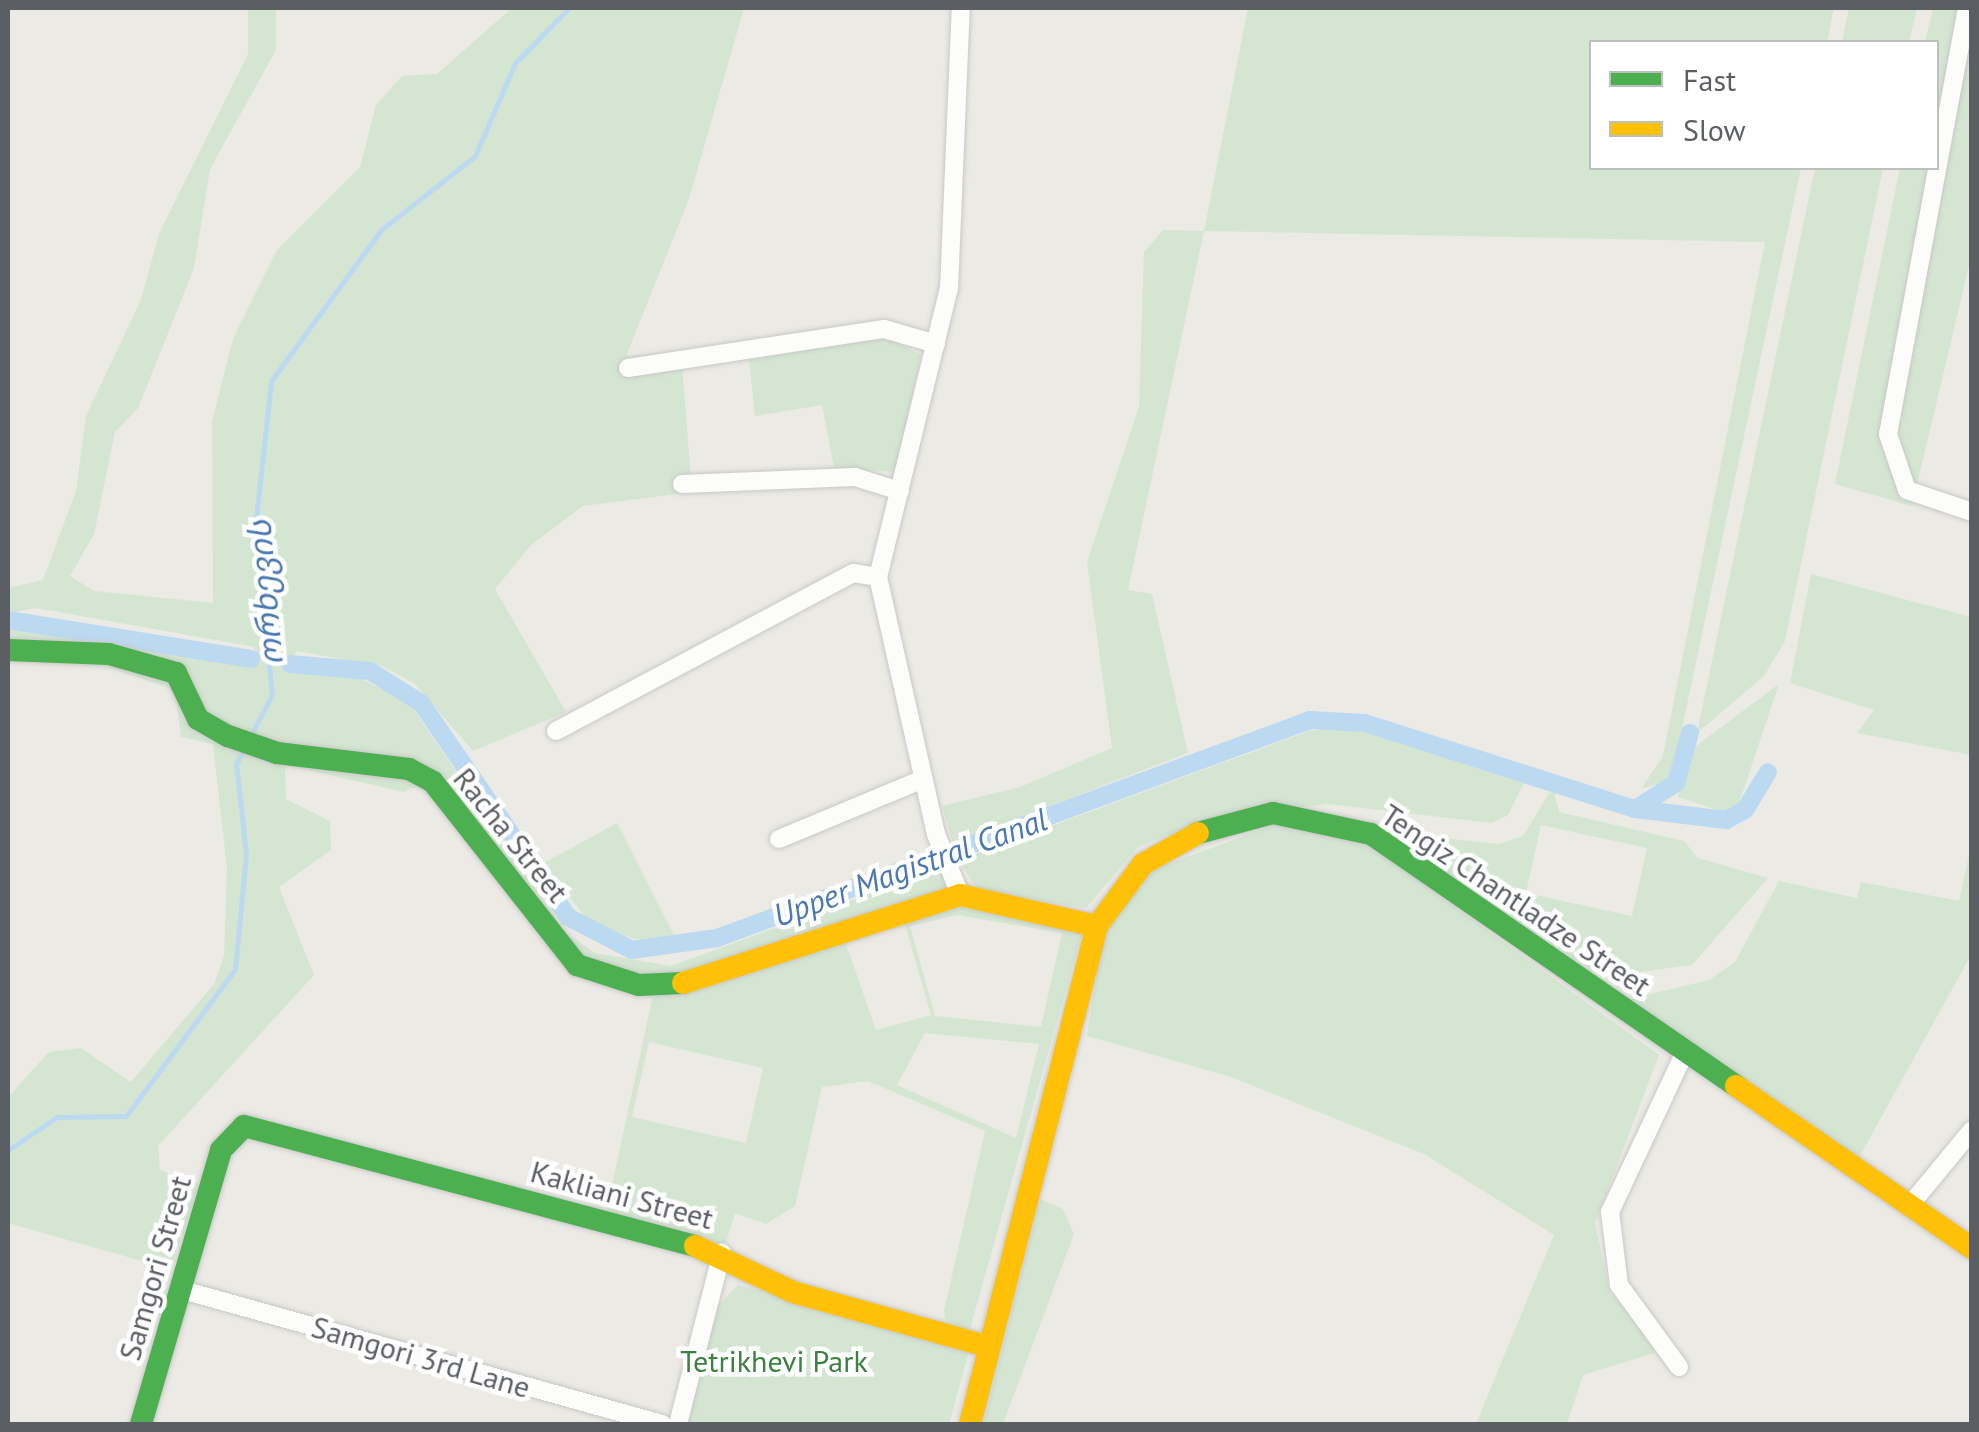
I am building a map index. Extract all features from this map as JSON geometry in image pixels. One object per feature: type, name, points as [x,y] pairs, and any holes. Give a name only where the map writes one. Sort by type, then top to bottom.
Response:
[{"type":"street","points":[[1939,159],[1967,8]]},
{"type":"street","points":[[964,9],[956,236],[936,344],[878,577],[936,834],[960,895],[1097,926]]},
{"type":"street","points":[[1937,170],[1888,434],[1907,490],[1972,512]]},
{"type":"street","points":[[628,368],[884,330],[936,344]]},
{"type":"street","points":[[682,484],[855,477],[900,490]]},
{"type":"street","points":[[556,731],[853,573],[878,577]]},
{"type":"street","name":"Racha Street","points":[[8,650],[109,654],[176,673],[198,719],[247,742],[380,762],[434,782],[577,965],[668,988],[960,895]]},
{"type":"street","points":[[780,840],[923,779]]},
{"type":"street","name":"Tengiz Chantladze Street","points":[[970,1424],[1097,926],[1144,864],[1201,832],[1273,813],[1320,816],[1371,834],[1972,1248]]},
{"type":"street","points":[[1679,1366],[1619,1285],[1610,1212],[1685,1052]]},
{"type":"street","name":"Kakliani Street","points":[[234,1131],[259,1126],[722,1253],[793,1292],[987,1346]]},
{"type":"street","points":[[1910,1206],[1972,1130]]},
{"type":"street","name":"Samgori Street","points":[[141,1424],[179,1289],[234,1131]]},
{"type":"street","points":[[678,1424],[722,1253]]},
{"type":"street","name":"Samgori 3rd Lane","points":[[179,1289],[662,1424]]},
{"type":"green space","points":[[248,8],[276,8],[276,50],[210,169],[194,268],[138,408],[115,432],[94,534],[70,576],[94,591],[213,603],[212,422],[233,339],[277,250],[360,167],[376,105],[402,76],[437,74],[512,8],[744,8],[689,199],[626,356],[681,352],[692,492],[583,506],[531,545],[495,589],[566,712],[473,751],[415,684],[384,667],[297,651],[287,669],[344,671],[408,701],[565,932],[595,953],[671,966],[940,868],[948,887],[668,982],[592,966],[439,777],[404,792],[285,765],[286,799],[330,821],[331,850],[279,887],[314,975],[158,1146],[160,1170],[201,1184],[170,1269],[8,1223],[8,1097],[49,1052],[81,1048],[131,1082],[214,984],[224,956],[227,868],[213,744],[181,737],[175,690],[86,660],[8,662],[8,628],[235,663],[254,663],[255,647],[36,608],[8,613],[8,588],[43,580],[76,491],[86,416],[141,300],[159,234],[248,54]]},
{"type":"green space","points":[[1248,8],[1834,8],[1827,40],[1589,40],[1589,170],[1801,170],[1671,780],[1641,789],[1663,756],[1765,242],[1204,231]]},
{"type":"green space","points":[[1849,8],[1917,8],[1909,40],[1842,40]]},
{"type":"green space","points":[[1933,8],[1971,8],[1971,257],[1912,506],[1835,484],[1900,170],[1939,170],[1939,40],[1925,40]]},
{"type":"green space","points":[[1815,170],[1883,170],[1785,641],[1764,676],[1697,733]]},
{"type":"green space","points":[[1163,230],[1204,231],[1128,590],[1152,594],[1188,753],[953,843],[942,806],[1020,787],[1112,748],[1087,562],[1139,407],[1144,252]]},
{"type":"green space","points":[[884,336],[921,355],[896,472],[834,468],[822,405],[755,416],[749,360]]},
{"type":"green space","points":[[1811,574],[1971,617],[1971,755],[1857,733],[1874,710],[1790,683]]},
{"type":"green space","points":[[1779,684],[1738,806],[1724,812],[1678,797],[1692,749]]},
{"type":"green space","points":[[1349,727],[1526,779],[1508,815],[1492,823],[1328,804],[1213,817],[1138,847],[1086,908],[978,891],[959,860],[1309,731]]},
{"type":"green space","points":[[1553,787],[1559,812],[1684,841],[1698,858],[1768,878],[1692,965],[1624,974],[1591,970],[1401,843],[1415,835],[1499,844],[1523,836]],"holes":[[[1541,825],[1647,848],[1632,916],[1526,893]]]},
{"type":"green space","points":[[617,823],[677,941],[651,944],[591,925],[544,863]]},
{"type":"green space","points":[[1274,825],[1362,840],[1659,1055],[1595,1223],[1610,1293],[1661,1351],[1583,1375],[1567,1424],[1476,1424],[1554,1235],[1424,1154],[1231,1077],[1087,1036],[1103,928],[1149,871]]},
{"type":"green space","points":[[1971,846],[1971,955],[1856,1163],[1630,999],[1709,980],[1735,962],[1779,881],[1857,898],[1861,882],[1959,901]]},
{"type":"green space","points":[[954,907],[1083,929],[969,1332],[946,1324],[944,1311],[985,1131],[868,1081],[822,1087],[795,1206],[766,1224],[735,1213],[725,1245],[606,1213],[653,995],[844,938],[876,1030],[931,1015],[904,921]],"holes":[[[957,915],[1062,933],[1041,1027],[935,1016],[910,926]],[[925,1033],[1039,1044],[1016,1138],[897,1085]],[[649,1042],[763,1068],[746,1143],[632,1117]]]},
{"type":"green space","points":[[1040,1199],[1063,1209],[1074,1234],[1003,1424],[983,1424]]},
{"type":"green space","name":"Tetrikhevi Park","points":[[738,1285],[970,1348],[949,1424],[688,1424],[717,1307]]},
{"type":"waterway","name":"ორხევის","points":[[251,735],[272,695],[255,527],[271,381],[382,229],[475,156],[515,63],[569,8]]},
{"type":"waterway","name":"Upper Magistral Canal","points":[[8,620],[251,659]]},
{"type":"waterway","name":"Upper Magistral Canal","points":[[290,664],[370,671],[421,703],[568,917],[632,950],[717,938],[1310,720],[1365,723],[1635,809],[1726,820],[1745,810],[1768,772]]},
{"type":"waterway","name":"Upper Magistral Canal","points":[[1640,806],[1676,783],[1690,733]]},
{"type":"waterway","name":"ორხევის","points":[[8,1150],[57,1117],[126,1116],[235,969],[246,854],[236,764],[244,749]]},
{"type":"traffic: fast","points":[[8,650],[109,654],[176,673],[198,719],[228,736],[277,753],[409,769],[433,782],[577,965],[639,985],[683,983]]},
{"type":"traffic: fast","points":[[1198,833],[1273,813],[1371,834],[1736,1086]]},
{"type":"traffic: fast","points":[[141,1424],[221,1150],[244,1126],[695,1246]]},
{"type":"traffic: slow","points":[[970,1424],[1097,926],[1143,864],[1198,833]]},
{"type":"traffic: slow","points":[[683,983],[960,895],[1097,926]]},
{"type":"traffic: slow","points":[[1736,1086],[1972,1248]]},
{"type":"traffic: slow","points":[[695,1246],[793,1292],[987,1346]]}]
